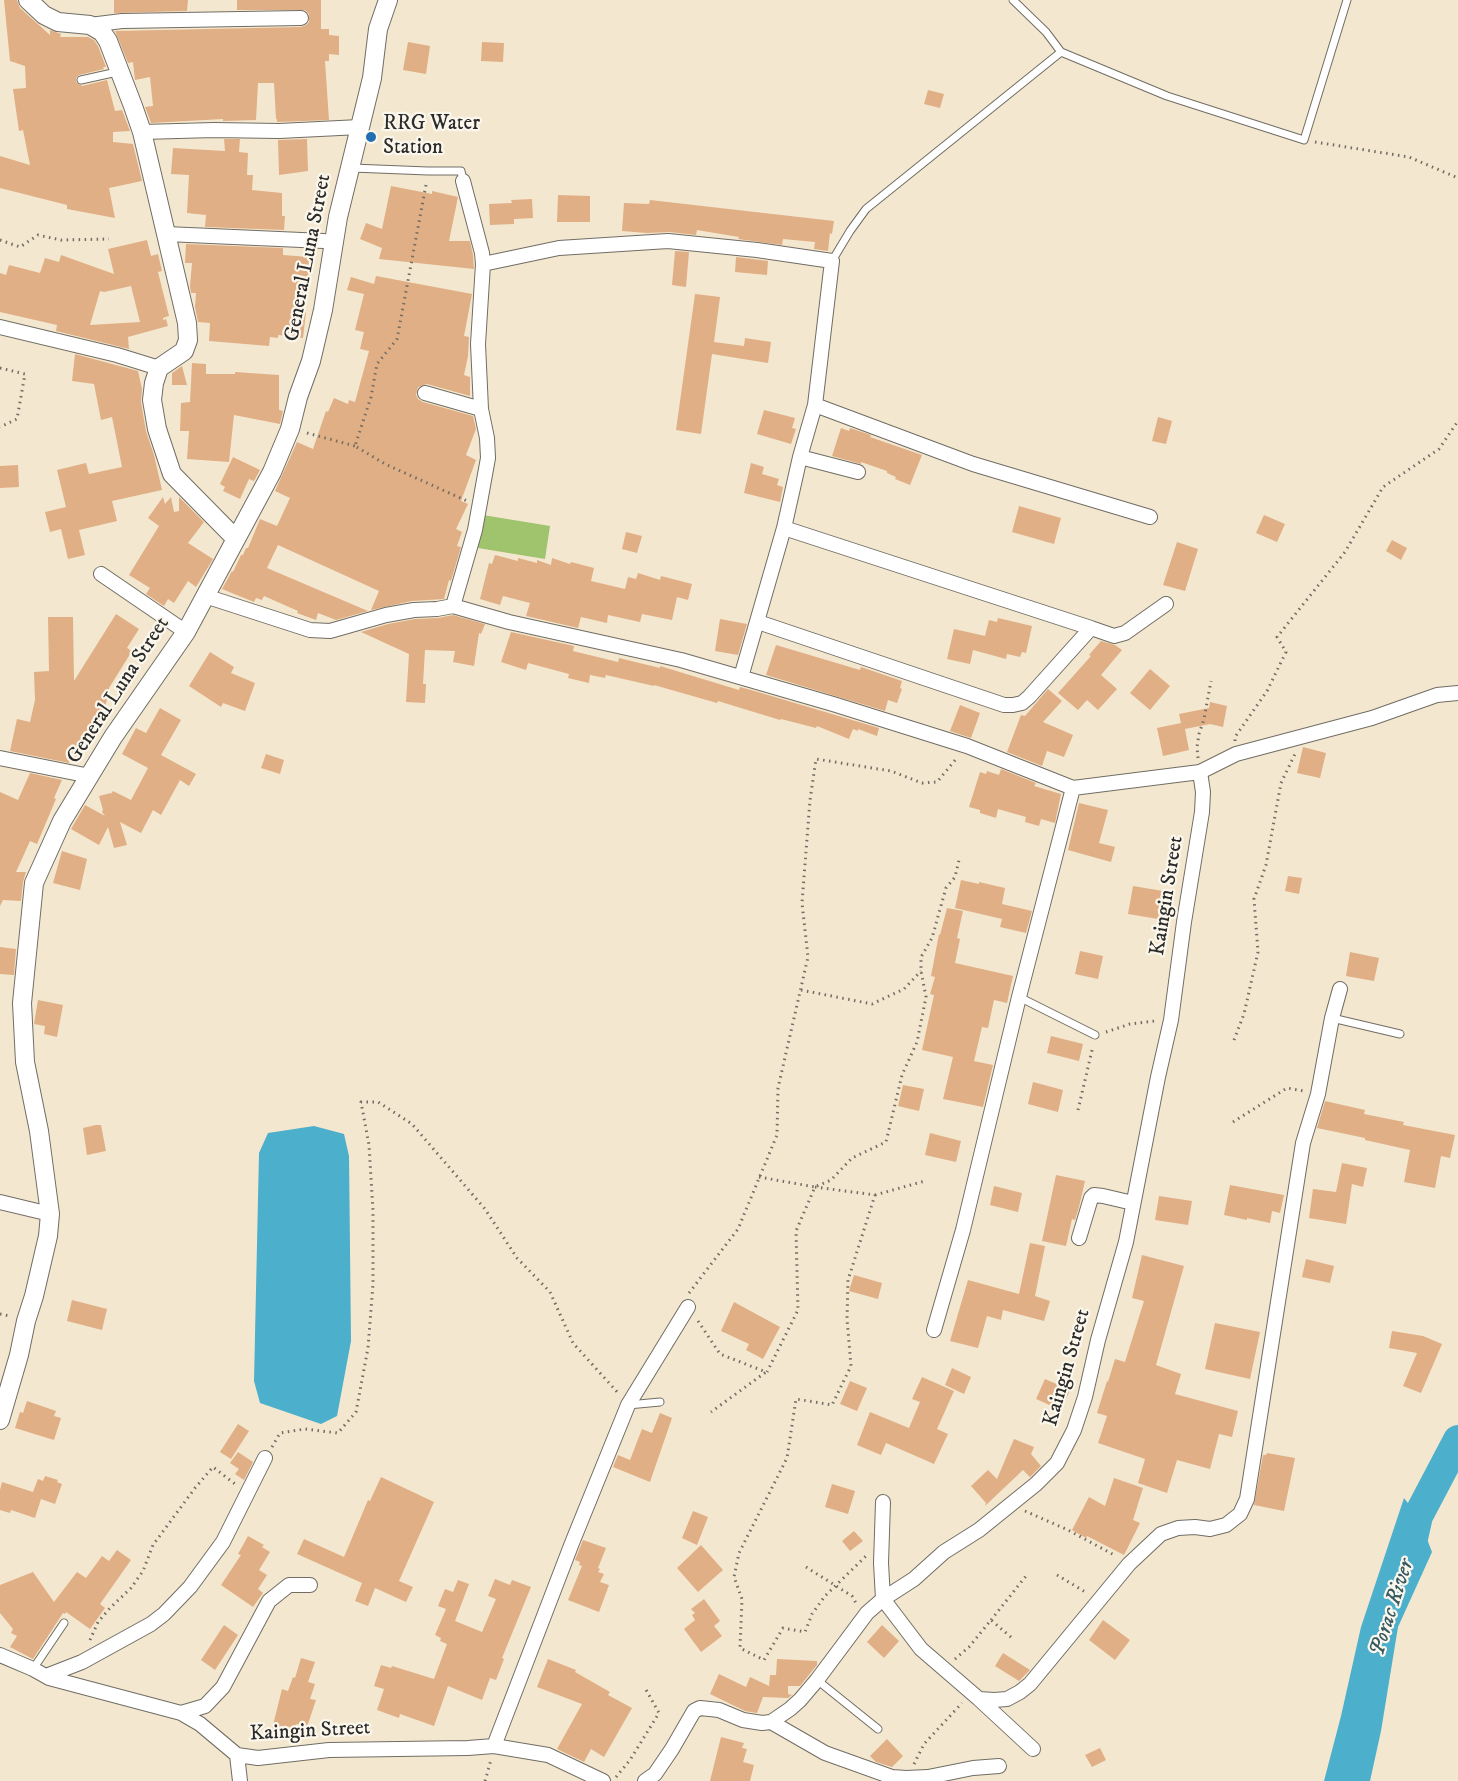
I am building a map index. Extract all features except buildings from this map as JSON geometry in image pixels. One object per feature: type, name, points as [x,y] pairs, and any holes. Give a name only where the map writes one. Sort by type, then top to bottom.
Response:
[{"type":"street","points":[[28,0],[44,15],[58,22],[90,26],[122,21],[301,18]]},
{"type":"street","name":"General Luna Street","points":[[0,1420],[36,1286],[48,1236],[50,1214],[39,1131],[26,1062],[22,1002],[34,883],[62,821],[113,737],[186,632],[272,472],[290,429],[319,330],[338,217],[372,78],[378,29],[388,0]]},
{"type":"street","points":[[90,26],[102,33],[108,41],[142,132],[187,323],[188,340],[184,351],[159,368],[154,382],[152,400],[156,429],[172,474],[236,539]]},
{"type":"street","points":[[142,132],[279,131],[360,127]]},
{"type":"street","points":[[453,606],[480,507],[488,458],[486,430],[481,409],[478,344],[483,264],[463,181]]},
{"type":"street","points":[[166,234],[334,243]]},
{"type":"street","points":[[483,264],[559,248],[668,241],[757,250],[832,261],[815,405],[800,457],[784,528],[741,677]]},
{"type":"street","points":[[0,327],[117,355],[159,368]]},
{"type":"street","points":[[425,393],[481,409]]},
{"type":"street","points":[[815,405],[973,464],[1150,517]]},
{"type":"street","points":[[800,457],[858,472]]},
{"type":"street","points":[[784,528],[1114,636],[1125,633],[1166,604]]},
{"type":"street","points":[[101,574],[186,632]]},
{"type":"street","points":[[205,596],[310,630],[330,631],[386,615],[453,606],[510,622],[681,660],[833,704],[967,746],[1073,788],[1200,772],[1236,754],[1372,718],[1437,695],[1458,693]]},
{"type":"street","points":[[758,622],[1004,705],[1022,703],[1029,697],[1091,628]]},
{"type":"street","points":[[0,758],[90,776]]},
{"type":"street","name":"Kaingin Street","points":[[771,1722],[800,1700],[863,1617],[884,1599],[914,1579],[944,1552],[979,1530],[1036,1484],[1057,1463],[1074,1430],[1126,1242],[1171,1020],[1202,812],[1203,792],[1200,772]]},
{"type":"street","points":[[934,1330],[963,1230],[1073,788]]},
{"type":"street","points":[[975,1696],[1007,1699],[1020,1692],[1044,1667],[1129,1564],[1161,1534],[1178,1528],[1210,1529],[1226,1525],[1240,1514],[1247,1498],[1303,1143],[1318,1094],[1332,1018],[1340,989]]},
{"type":"street","points":[[1079,1238],[1091,1198],[1094,1195],[1133,1203]]},
{"type":"street","points":[[0,1202],[50,1214]]},
{"type":"street","points":[[494,1746],[628,1405],[688,1307]]},
{"type":"street","points":[[46,1676],[82,1662],[151,1624],[164,1614],[190,1587],[223,1542],[265,1458]]},
{"type":"street","points":[[883,1502],[880,1563],[884,1599],[921,1648],[1033,1749]]},
{"type":"street","points":[[181,1713],[205,1706],[223,1687],[269,1601],[289,1585],[310,1585]]},
{"type":"street","name":"Kaingin Street","points":[[0,1655],[46,1676],[181,1713],[200,1725],[237,1755],[258,1758],[329,1750],[494,1746],[548,1755],[603,1781]]},
{"type":"street","points":[[645,1781],[655,1774],[694,1711],[699,1708],[718,1710],[753,1722],[771,1722],[825,1753],[881,1774],[906,1778],[928,1777],[973,1768],[999,1766]]},
{"type":"street","points":[[237,1755],[240,1781]]},
{"type":"lane","points":[[1013,0],[1046,32],[1061,52],[1167,96],[1304,140],[1347,0]]},
{"type":"lane","points":[[832,261],[866,209],[1061,52]]},
{"type":"lane","points":[[81,80],[120,72]]},
{"type":"lane","points":[[350,168],[461,171],[463,181]]},
{"type":"lane","points":[[1019,998],[1095,1035]]},
{"type":"lane","points":[[1332,1018],[1400,1034]]},
{"type":"lane","points":[[628,1405],[660,1402]]},
{"type":"lane","points":[[33,1669],[64,1623]]},
{"type":"lane","points":[[817,1680],[878,1729]]},
{"type":"path","points":[[1304,140],[1409,157],[1458,177]]},
{"type":"path","points":[[355,446],[371,397],[377,364],[397,339],[426,185]]},
{"type":"path","points":[[0,240],[20,247],[38,235],[61,240],[109,239]]},
{"type":"path","points":[[0,368],[25,374],[17,419],[0,427]]},
{"type":"path","points":[[1236,754],[1235,737],[1267,691],[1286,652],[1277,637],[1345,552],[1383,487],[1439,449],[1458,421]]},
{"type":"path","points":[[290,429],[355,446],[386,464],[480,507]]},
{"type":"path","points":[[1200,772],[1197,747],[1211,681]]},
{"type":"path","points":[[1234,1040],[1244,1014],[1258,952],[1254,898],[1266,865],[1281,783],[1303,736]]},
{"type":"path","points":[[766,1372],[720,1354],[688,1307],[689,1292],[738,1229],[777,1135],[778,1088],[808,957],[802,903],[810,800],[816,759],[891,771],[922,783],[937,782],[967,746]]},
{"type":"path","points":[[711,1413],[766,1372],[798,1310],[796,1231],[815,1187],[831,1180],[852,1158],[886,1142],[902,1075],[917,1042],[926,997],[921,957],[932,938],[946,888],[955,877],[960,860]]},
{"type":"path","points":[[801,990],[872,1004],[904,989],[921,970]]},
{"type":"path","points":[[1078,1110],[1095,1035],[1130,1024],[1171,1020]]},
{"type":"path","points":[[1233,1122],[1287,1088],[1318,1094]]},
{"type":"path","points":[[265,1458],[280,1433],[305,1429],[338,1433],[356,1412],[368,1348],[373,1284],[373,1211],[369,1145],[361,1102],[378,1102],[412,1124],[485,1209],[517,1258],[550,1292],[573,1343],[628,1405]]},
{"type":"path","points":[[759,1177],[875,1195],[925,1181]]},
{"type":"path","points":[[875,1195],[848,1280],[851,1366],[832,1405],[796,1399],[787,1458],[739,1553],[734,1576],[742,1599],[740,1648],[764,1660],[783,1628],[805,1632],[812,1614],[825,1596],[866,1556],[880,1563]]},
{"type":"path","points":[[82,1662],[98,1622],[130,1588],[143,1570],[153,1545],[213,1467],[246,1496]]},
{"type":"path","points":[[1010,1504],[1068,1530],[1129,1564]]},
{"type":"path","points":[[806,1568],[852,1596],[863,1617]]},
{"type":"path","points":[[1057,1575],[1083,1589],[1097,1601]]},
{"type":"path","points":[[944,1668],[969,1647],[1026,1576]]},
{"type":"path","points":[[992,1620],[1012,1638]]},
{"type":"path","points":[[613,1781],[630,1760],[660,1713],[645,1688]]},
{"type":"path","points":[[906,1778],[924,1744],[975,1696]]},
{"type":"path","points":[[485,1781],[494,1746]]},
{"type":"green space","points":[[483,515],[550,526],[545,559],[478,548]]},
{"type":"water","points":[[314,1126],[344,1134],[349,1156],[351,1341],[337,1416],[321,1424],[260,1403],[254,1381],[259,1153],[268,1133]]},
{"type":"water","points":[[1404,1498],[1418,1516],[1432,1552],[1398,1627],[1381,1731],[1370,1781],[1324,1781],[1361,1627]]},
{"type":"waterway","name":"Porac River","points":[[1409,1556],[1418,1516],[1458,1440]]},
{"type":"place","name":"RRG Water Station","points":[[371,137]]}]
